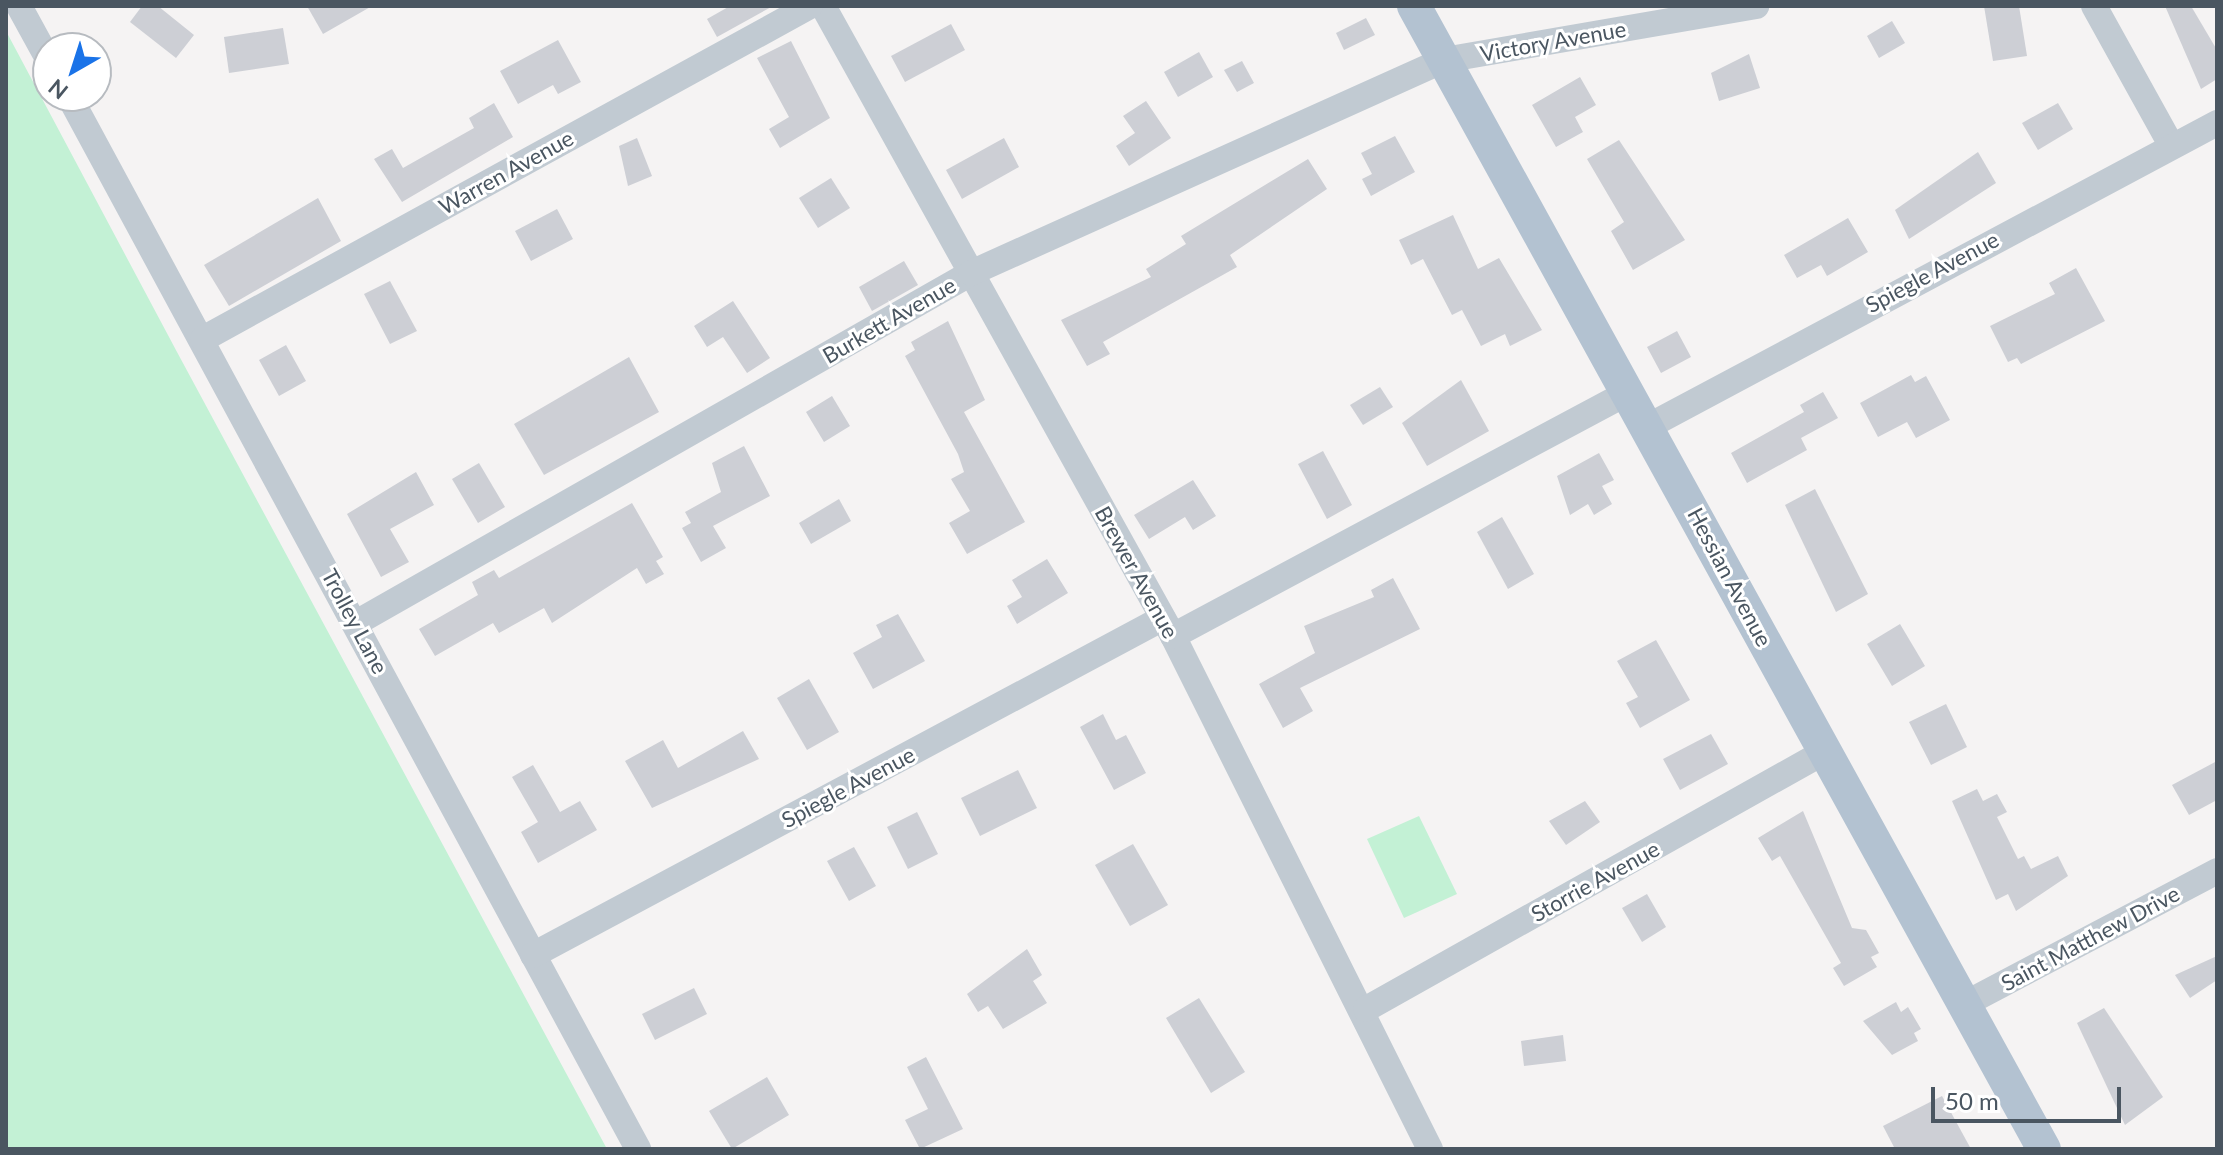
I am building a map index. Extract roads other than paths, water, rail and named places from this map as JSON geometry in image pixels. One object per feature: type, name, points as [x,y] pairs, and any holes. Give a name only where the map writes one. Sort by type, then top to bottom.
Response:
[{"type":"main road","name":"Hessian Avenue","points":[[1414,6],[1627,393],[1649,426],[1824,752],[2044,1149]]},
{"type":"street","points":[[19,6],[33,32]]},
{"type":"street","name":"Warren Avenue","points":[[203,339],[810,6]]},
{"type":"street","name":"Brewer Avenue","points":[[823,6],[1168,627],[1366,1009],[1430,1149]]},
{"type":"street","name":"Victory Avenue","points":[[1444,60],[1756,6]]},
{"type":"street","points":[[2094,6],[2171,145]]},
{"type":"street","name":"Burkett Avenue","points":[[356,623],[971,273],[1444,60]]},
{"type":"street","name":"Trolley Lane","points":[[78,112],[638,1149]]},
{"type":"street","name":"Spiegle Avenue","points":[[1649,426],[2217,123]]},
{"type":"street","name":"Spiegle Avenue","points":[[533,955],[1627,393]]},
{"type":"street","name":"Storrie Avenue","points":[[1366,1009],[1824,752]]},
{"type":"street","name":"Saint Matthew Drive","points":[[1963,1005],[2217,871]]}]
